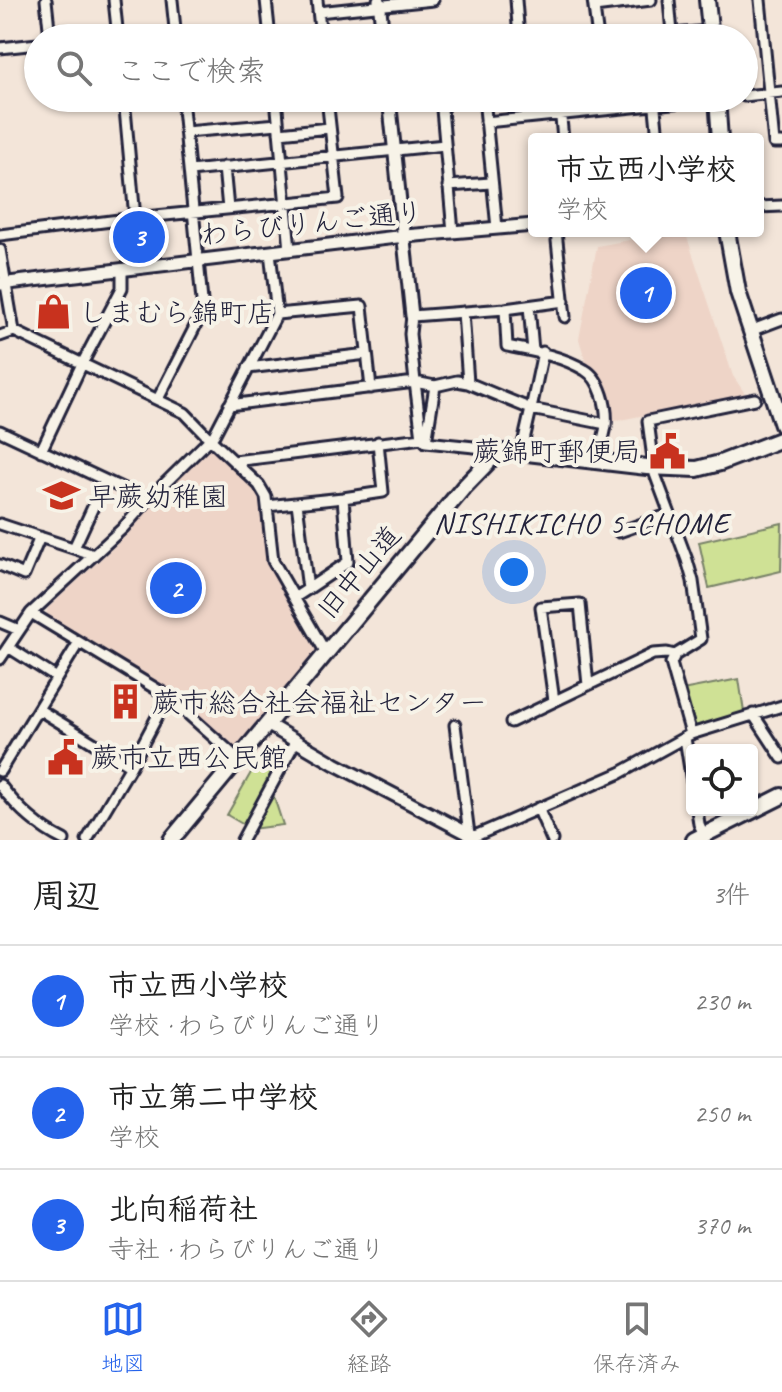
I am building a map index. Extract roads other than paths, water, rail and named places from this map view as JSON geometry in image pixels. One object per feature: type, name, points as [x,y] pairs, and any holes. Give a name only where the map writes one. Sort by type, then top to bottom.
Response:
[{"type":"main road","points":[[707,0],[710,24]]},
{"type":"main road","points":[[719,112],[720,133]]},
{"type":"main road","points":[[728,237],[738,292],[782,425]]},
{"type":"main road","points":[[516,452],[654,468],[697,469],[782,439]]},
{"type":"main road","name":"旧中山道","points":[[171,840],[464,487],[493,457],[516,452]]},
{"type":"main road","points":[[699,838],[782,796]]},
{"type":"street","points":[[46,0],[49,24]]},
{"type":"street","points":[[114,0],[117,24]]},
{"type":"street","points":[[172,0],[175,24]]},
{"type":"street","points":[[266,0],[269,24]]},
{"type":"street","points":[[317,0],[319,24]]},
{"type":"street","points":[[318,12],[379,2],[433,0]]},
{"type":"street","points":[[516,0],[518,24]]},
{"type":"street","points":[[596,24],[594,4],[651,0]]},
{"type":"street","points":[[669,0],[671,24]]},
{"type":"street","points":[[760,0],[774,143],[782,143]]},
{"type":"street","points":[[379,2],[381,24]]},
{"type":"street","points":[[0,48],[24,45]]},
{"type":"street","points":[[758,94],[782,92]]},
{"type":"street","points":[[125,112],[135,218]]},
{"type":"street","points":[[158,399],[203,311],[184,112]]},
{"type":"street","points":[[277,112],[290,250]]},
{"type":"street","points":[[0,235],[338,198],[328,112]]},
{"type":"street","points":[[391,112],[412,316],[410,334],[424,440]]},
{"type":"street","points":[[442,112],[453,232]]},
{"type":"street","points":[[485,112],[497,228]]},
{"type":"street","points":[[486,122],[568,112]]},
{"type":"street","points":[[655,112],[657,133]]},
{"type":"street","points":[[560,113],[562,133]]},
{"type":"street","points":[[186,132],[330,128]]},
{"type":"street","points":[[190,171],[445,145]]},
{"type":"street","points":[[224,167],[228,209]]},
{"type":"street","points":[[448,186],[491,183]]},
{"type":"street","name":"わらびりんご通り","points":[[3,283],[405,236],[528,225]]},
{"type":"street","points":[[557,237],[565,317]]},
{"type":"street","points":[[0,250],[3,283],[14,331]]},
{"type":"street","points":[[0,659],[31,613],[123,528],[214,435],[277,314],[270,252]]},
{"type":"street","points":[[41,451],[122,288],[122,269]]},
{"type":"street","points":[[412,316],[564,301]]},
{"type":"street","points":[[277,314],[362,306],[371,388]]},
{"type":"street","points":[[234,461],[378,442],[424,440],[516,452],[531,409],[538,352],[529,306]]},
{"type":"street","points":[[505,309],[507,346],[538,352],[588,371],[599,386],[606,424],[597,462]]},
{"type":"street","points":[[463,312],[468,383]]},
{"type":"street","points":[[750,331],[782,319]]},
{"type":"street","points":[[0,336],[14,331],[185,413],[259,485],[266,497],[273,561],[326,653]]},
{"type":"street","points":[[248,368],[367,354]]},
{"type":"street","points":[[229,405],[415,382],[435,386],[457,381],[531,409],[606,424]]},
{"type":"street","points":[[424,440],[435,386]]},
{"type":"street","points":[[689,744],[671,663],[675,655],[701,639],[689,565],[654,468],[648,421],[755,399]]},
{"type":"street","points":[[0,431],[146,502]]},
{"type":"street","points":[[267,506],[383,492],[378,442]]},
{"type":"street","points":[[74,548],[105,481]]},
{"type":"street","points":[[294,598],[348,562],[343,498]]},
{"type":"street","points":[[297,503],[308,589]]},
{"type":"street","points":[[619,532],[670,514]]},
{"type":"street","points":[[1,527],[94,555]]},
{"type":"street","points":[[0,565],[24,575],[40,537]]},
{"type":"street","points":[[554,701],[541,607],[580,604],[588,685]]},
{"type":"street","points":[[31,613],[168,696],[238,759]]},
{"type":"street","points":[[0,622],[19,630]]},
{"type":"street","points":[[0,771],[79,642]]},
{"type":"street","points":[[8,647],[57,678]]},
{"type":"street","points":[[511,722],[653,654],[675,655]]},
{"type":"street","points":[[87,840],[168,696]]},
{"type":"street","points":[[471,836],[620,773],[688,736],[782,706]]},
{"type":"street","points":[[38,709],[131,766]]},
{"type":"street","points":[[753,714],[782,758]]},
{"type":"street","points":[[267,724],[471,836]]},
{"type":"street","points":[[455,725],[471,836]]},
{"type":"street","points":[[242,840],[295,742]]},
{"type":"street","points":[[0,785],[28,817],[64,840]]},
{"type":"street","points":[[538,808],[552,840]]},
{"type":"street","points":[[698,816],[699,838]]},
{"type":"place","name":"北向稲荷社","points":[[139,237]]},
{"type":"place","name":"市立西小学校","points":[[646,293]]},
{"type":"place","name":"しまむら錦町店","points":[[53,312]]},
{"type":"place","name":"蕨錦町郵便局","points":[[667,451]]},
{"type":"place","name":"早蕨幼稚園","points":[[62,496]]},
{"type":"place","name":"市立第二中学校","points":[[176,588]]},
{"type":"place","name":"蕨市総合社会福祉センター","points":[[126,702]]},
{"type":"place","name":"蕨市立西公民館","points":[[65,757]]},
{"type":"district","name":"NISHIKICHO 5-CHOME","points":[[582,523]]}]
